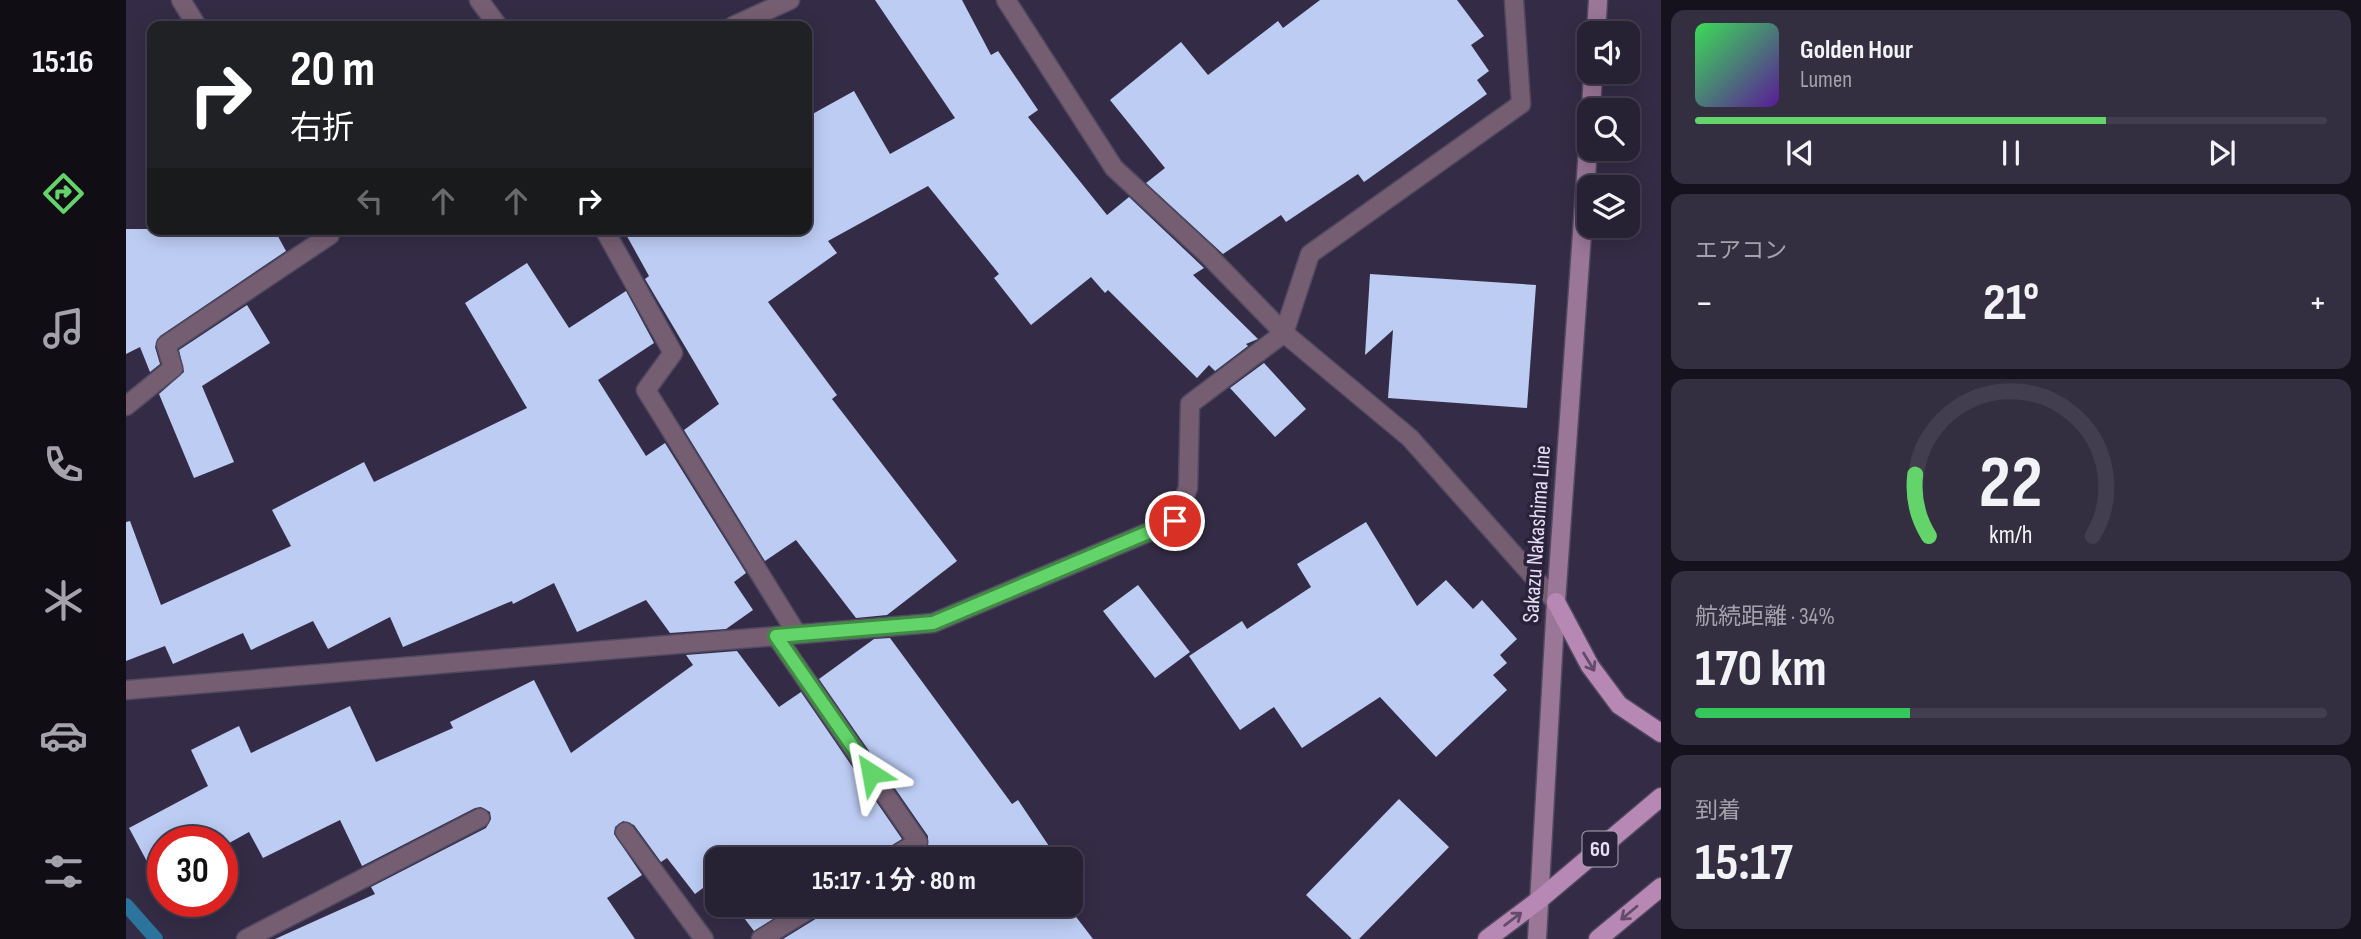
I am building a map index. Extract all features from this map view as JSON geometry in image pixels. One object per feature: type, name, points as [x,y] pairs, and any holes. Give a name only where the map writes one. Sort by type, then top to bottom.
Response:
[{"type":"main road","points":[[1597,21],[1598,0]]},
{"type":"main road","name":"Sakazu Nakashima Line","points":[[1537,939],[1556,602],[1587,161]]},
{"type":"main road","points":[[1556,602],[1590,667],[1619,705],[1661,733]]},
{"type":"main road","name":"60","points":[[1487,939],[1539,900],[1661,797]]},
{"type":"main road","points":[[1598,939],[1661,887]]},
{"type":"street","points":[[181,0],[194,21]]},
{"type":"street","points":[[479,0],[494,21]]},
{"type":"street","points":[[744,21],[790,0]]},
{"type":"street","points":[[1006,0],[1114,168],[1207,254],[1284,333],[1410,438],[1556,602]]},
{"type":"street","points":[[126,690],[933,623],[1175,521],[1188,488],[1190,404],[1284,333],[1310,254],[1521,104],[1514,0]]},
{"type":"street","points":[[126,406],[173,368],[166,345],[330,235]]},
{"type":"street","points":[[607,235],[673,353],[646,390],[797,634]]},
{"type":"street","points":[[776,636],[918,842],[910,847]]},
{"type":"street","points":[[246,939],[481,818]]},
{"type":"street","points":[[625,832],[704,939]]},
{"type":"street","points":[[761,939],[797,917]]},
{"type":"building","points":[[875,0],[962,0],[991,55],[998,51],[1038,110],[1028,117],[1107,215],[1129,197],[1204,268],[1193,275],[1258,339],[1246,344],[1248,346],[1215,371],[1209,365],[1197,378],[1108,290],[1105,293],[1091,277],[1031,325],[994,278],[999,274],[928,186],[828,241],[837,253],[768,302],[837,395],[832,399],[957,561],[887,615],[856,618],[796,540],[765,561],[684,430],[719,404],[645,279],[649,276],[626,235],[812,235],[812,114],[854,91],[890,154],[955,118]]},
{"type":"building","points":[[1320,0],[1457,0],[1484,36],[1471,45],[1489,71],[1477,80],[1487,94],[1364,182],[1358,174],[1286,222],[1281,215],[1223,254],[1146,183],[1165,168],[1110,100],[1181,42],[1208,75],[1278,21],[1283,28]]},
{"type":"building","points":[[126,229],[147,229],[147,235],[277,235],[286,251],[160,336],[155,347],[160,364],[150,372],[140,347],[126,354]]},
{"type":"building","points":[[527,263],[569,328],[626,291],[654,343],[598,380],[646,456],[665,443],[746,573],[734,582],[753,610],[726,629],[670,633],[646,600],[577,632],[554,583],[513,604],[512,601],[403,647],[390,617],[328,649],[313,621],[251,650],[243,633],[173,664],[165,646],[126,661],[126,522],[130,521],[161,605],[291,546],[272,510],[364,462],[374,482],[527,408],[465,303]]},
{"type":"building","points":[[1370,274],[1536,285],[1527,408],[1388,398],[1393,330],[1365,355]]},
{"type":"building","points":[[247,305],[270,343],[202,386],[234,462],[194,478],[159,394],[184,372],[179,350]]},
{"type":"building","points":[[1264,363],[1306,409],[1275,437],[1230,388]]},
{"type":"building","points":[[1366,522],[1417,606],[1446,580],[1473,609],[1482,600],[1517,639],[1500,655],[1507,663],[1493,675],[1507,690],[1436,757],[1380,697],[1302,748],[1274,707],[1240,730],[1189,656],[1242,621],[1247,629],[1311,587],[1297,564]]},
{"type":"building","points":[[1138,585],[1190,652],[1155,678],[1103,611]]},
{"type":"building","points":[[890,638],[1012,804],[1018,800],[1050,847],[928,847],[928,836],[819,679],[874,639]]},
{"type":"building","points":[[737,651],[779,707],[801,692],[902,839],[889,847],[705,847],[705,886],[695,894],[667,858],[661,862],[634,825],[623,821],[615,827],[614,834],[642,875],[607,898],[635,939],[275,939],[375,894],[371,887],[486,828],[491,819],[490,812],[481,807],[475,808],[362,866],[340,820],[263,858],[249,832],[238,838],[238,826],[147,826],[147,862],[129,828],[208,786],[191,750],[239,726],[251,753],[350,706],[376,762],[453,728],[450,722],[534,680],[571,753],[693,665],[686,655]]},
{"type":"building","points":[[1399,799],[1449,847],[1359,939],[1352,939],[1306,895]]},
{"type":"building","points":[[743,917],[776,917],[754,931]]},
{"type":"building","points":[[819,917],[1076,917],[1093,939],[783,939]]},
{"type":"waterway","points":[[126,905],[156,939]]},
{"type":"route","points":[[871,773],[776,636],[933,623],[1175,521]]}]
